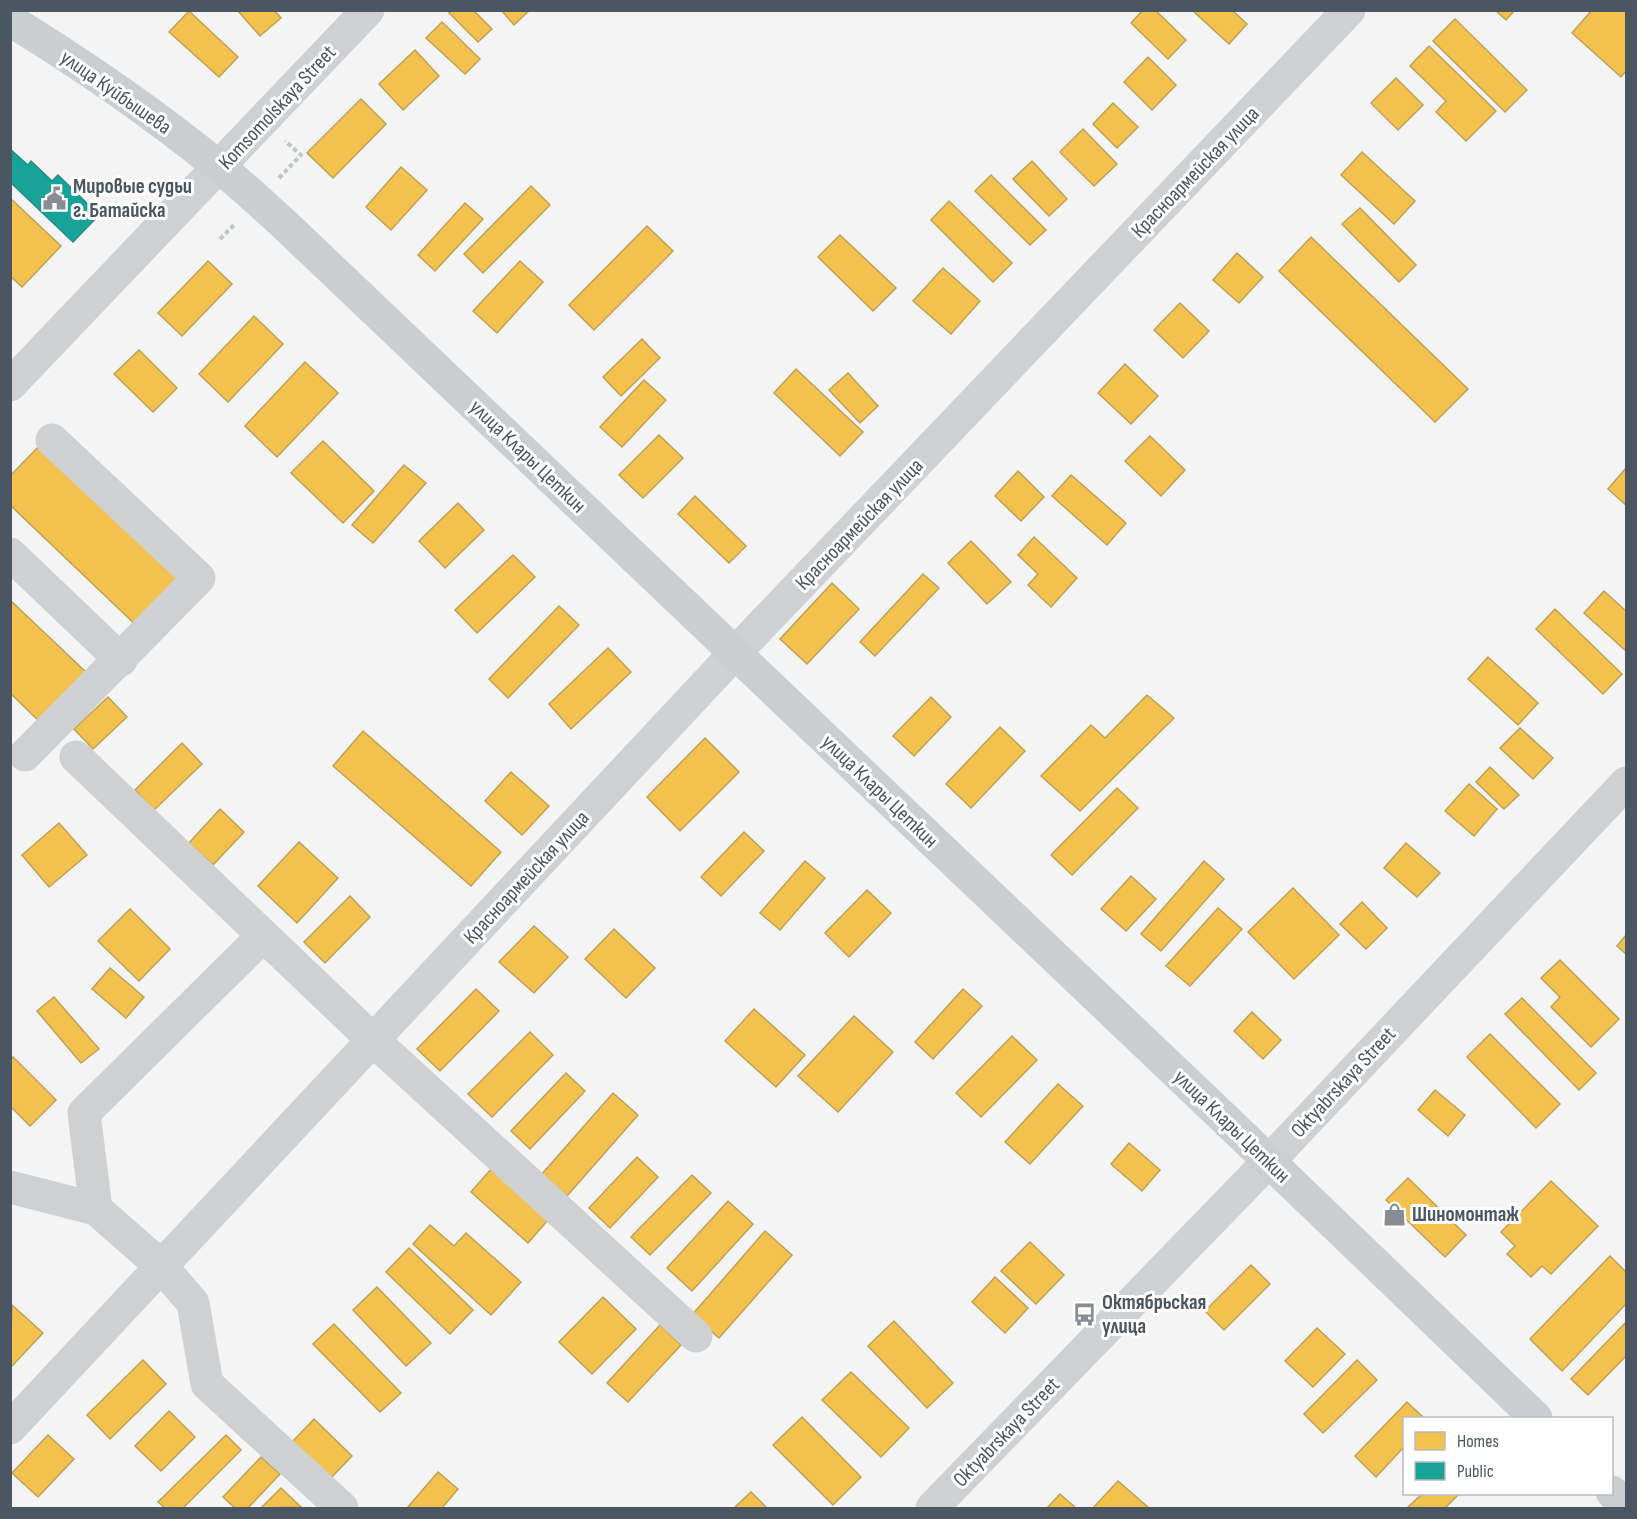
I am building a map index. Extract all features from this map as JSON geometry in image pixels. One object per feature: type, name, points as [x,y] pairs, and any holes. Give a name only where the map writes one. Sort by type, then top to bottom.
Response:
[{"type":"main road","name":"улица Куйбышева","points":[[10,20],[110,85],[220,167]]},
{"type":"main road","name":"улица Клары Цеткин","points":[[220,167],[284,224],[1269,1161],[1534,1417]]},
{"type":"main road","points":[[1613,1494],[1626,1506]]},
{"type":"street","name":"Komsomolskaya Street","points":[[10,386],[368,10]]},
{"type":"street","name":"Красноармейская улица","points":[[10,1428],[735,653],[1349,10]]},
{"type":"street","points":[[15,756],[121,660],[199,579],[52,440]]},
{"type":"street","points":[[10,554],[121,660]]},
{"type":"street","points":[[76,758],[373,1040],[696,1336]]},
{"type":"street","name":"Oktyabrskaya Street","points":[[932,1509],[1269,1161],[1626,783]]},
{"type":"street","points":[[96,1209],[84,1113],[263,936]]},
{"type":"street","points":[[10,1187],[96,1209],[162,1267],[193,1303],[207,1384],[342,1509]]},
{"type":"building: Homes","points":[[237,10],[274,10],[281,18],[260,36]]},
{"type":"building: Homes","points":[[451,10],[473,10],[492,29],[478,42],[449,13]]},
{"type":"building: Homes","points":[[501,10],[530,10],[514,25]]},
{"type":"building: Homes","points":[[1143,10],[1155,10],[1186,40],[1168,59],[1131,23]]},
{"type":"building: Homes","points":[[1192,10],[1232,10],[1247,24],[1229,44]]},
{"type":"building: Homes","points":[[1495,10],[1515,10],[1506,20]]},
{"type":"building: Homes","points":[[1592,10],[1626,10],[1626,71],[1621,77],[1572,33]]},
{"type":"building: Homes","points":[[189,11],[238,57],[219,77],[169,32]]},
{"type":"building: Homes","points":[[1455,19],[1527,90],[1505,112],[1433,41]]},
{"type":"building: Homes","points":[[442,22],[480,59],[465,74],[426,38]]},
{"type":"building: Homes","points":[[1429,46],[1496,111],[1466,141],[1436,112],[1446,101],[1410,66]]},
{"type":"building: Homes","points":[[415,50],[439,76],[403,110],[379,84]]},
{"type":"building: Homes","points":[[1148,57],[1176,85],[1152,110],[1124,82]]},
{"type":"building: Homes","points":[[1396,78],[1423,105],[1398,130],[1371,103]]},
{"type":"building: Homes","points":[[361,99],[386,124],[333,178],[307,153]]},
{"type":"building: Homes","points":[[1113,103],[1138,127],[1117,148],[1093,124]]},
{"type":"building: Homes","points":[[1083,129],[1117,164],[1094,186],[1060,152]]},
{"type":"building: Homes","points":[[1362,152],[1415,201],[1394,224],[1341,175]]},
{"type":"building: Homes","points":[[1032,161],[1067,199],[1049,216],[1013,179]]},
{"type":"building: Homes","points":[[401,167],[427,190],[391,230],[366,207]]},
{"type":"building: Homes","points":[[991,175],[1046,230],[1030,245],[975,191]]},
{"type":"building: Homes","points":[[531,186],[550,205],[483,273],[464,254]]},
{"type":"building: Homes","points":[[10,198],[61,246],[22,287],[10,276]]},
{"type":"building: Homes","points":[[949,201],[1012,263],[993,282],[931,220]]},
{"type":"building: Homes","points":[[465,203],[483,219],[435,271],[418,255]]},
{"type":"building: Homes","points":[[1360,208],[1416,265],[1399,282],[1342,224]]},
{"type":"building: Homes","points":[[647,226],[673,251],[594,330],[569,305]]},
{"type":"building: Homes","points":[[840,235],[896,288],[873,311],[818,257]]},
{"type":"building: Homes","points":[[1311,237],[1468,389],[1435,422],[1279,271]]},
{"type":"building: Homes","points":[[1237,253],[1263,277],[1239,303],[1213,280]]},
{"type":"building: Homes","points":[[208,261],[232,284],[182,336],[158,313]]},
{"type":"building: Homes","points":[[520,261],[543,282],[497,333],[473,311]]},
{"type":"building: Homes","points":[[943,268],[980,301],[951,334],[913,301]]},
{"type":"building: Homes","points":[[1180,303],[1209,331],[1183,358],[1154,330]]},
{"type":"building: Homes","points":[[254,316],[283,344],[228,402],[199,374]]},
{"type":"building: Homes","points":[[642,339],[660,358],[621,396],[603,377]]},
{"type":"building: Homes","points":[[139,350],[177,388],[153,412],[114,374]]},
{"type":"building: Homes","points":[[305,362],[338,393],[277,457],[245,426]]},
{"type":"building: Homes","points":[[1125,364],[1158,396],[1131,424],[1098,393]]},
{"type":"building: Homes","points":[[796,369],[863,432],[840,456],[774,393]]},
{"type":"building: Homes","points":[[848,373],[878,406],[860,423],[829,390]]},
{"type":"building: Homes","points":[[644,380],[666,400],[622,447],[600,427]]},
{"type":"building: Homes","points":[[659,435],[683,458],[643,498],[619,475]]},
{"type":"building: Homes","points":[[1150,436],[1185,470],[1161,496],[1125,461]]},
{"type":"building: Homes","points":[[323,441],[374,491],[343,523],[291,473]]},
{"type":"building: Homes","points":[[42,443],[188,583],[142,631],[10,505],[10,476]]},
{"type":"building: Homes","points":[[404,465],[426,483],[373,543],[352,525]]},
{"type":"building: Homes","points":[[1626,468],[1626,505],[1608,489]]},
{"type":"building: Homes","points":[[1018,471],[1044,497],[1021,521],[995,496]]},
{"type":"building: Homes","points":[[1071,475],[1126,523],[1107,545],[1052,496]]},
{"type":"building: Homes","points":[[695,496],[746,546],[729,563],[678,514]]},
{"type":"building: Homes","points":[[458,503],[484,530],[445,568],[419,541]]},
{"type":"building: Homes","points":[[1034,537],[1077,578],[1051,607],[1028,585],[1038,574],[1018,555]]},
{"type":"building: Homes","points":[[971,541],[1011,582],[987,604],[948,563]]},
{"type":"building: Homes","points":[[513,555],[535,577],[477,633],[455,610]]},
{"type":"building: Homes","points":[[923,574],[939,588],[875,656],[860,642]]},
{"type":"building: Homes","points":[[832,583],[859,609],[807,664],[780,639]]},
{"type":"building: Homes","points":[[1604,591],[1626,611],[1626,651],[1584,613]]},
{"type":"building: Homes","points":[[10,600],[88,674],[41,723],[10,693]]},
{"type":"building: Homes","points":[[559,606],[579,625],[508,698],[489,679]]},
{"type":"building: Homes","points":[[1555,609],[1622,674],[1603,694],[1536,629]]},
{"type":"building: Homes","points":[[608,648],[631,672],[571,729],[549,704]]},
{"type":"building: Homes","points":[[1488,657],[1538,703],[1518,725],[1468,679]]},
{"type":"building: Homes","points":[[1147,695],[1174,718],[1080,811],[1041,776],[1091,725],[1105,738]]},
{"type":"building: Homes","points":[[108,697],[127,717],[93,749],[74,729]]},
{"type":"building: Homes","points":[[931,697],[951,717],[914,756],[893,736]]},
{"type":"building: Homes","points":[[1000,727],[1025,751],[971,808],[946,784]]},
{"type":"building: Homes","points":[[1520,728],[1553,758],[1533,779],[1500,748]]},
{"type":"building: Homes","points":[[363,731],[501,852],[471,886],[333,766]]},
{"type":"building: Homes","points":[[705,738],[739,772],[680,831],[647,797]]},
{"type":"building: Homes","points":[[182,743],[202,764],[154,810],[135,790]]},
{"type":"building: Homes","points":[[1490,767],[1519,795],[1504,809],[1476,782]]},
{"type":"building: Homes","points":[[511,772],[549,806],[522,835],[485,801]]},
{"type":"building: Homes","points":[[1469,784],[1497,809],[1474,836],[1445,811]]},
{"type":"building: Homes","points":[[1117,788],[1138,808],[1072,875],[1051,855]]},
{"type":"building: Homes","points":[[220,809],[244,832],[213,865],[189,843]]},
{"type":"building: Homes","points":[[59,823],[87,855],[49,887],[22,855]]},
{"type":"building: Homes","points":[[744,832],[764,851],[721,896],[701,877]]},
{"type":"building: Homes","points":[[299,842],[338,878],[297,923],[258,886]]},
{"type":"building: Homes","points":[[1406,843],[1440,873],[1417,897],[1384,868]]},
{"type":"building: Homes","points":[[805,861],[825,878],[780,930],[760,913]]},
{"type":"building: Homes","points":[[1204,861],[1224,879],[1161,951],[1141,934]]},
{"type":"building: Homes","points":[[1131,876],[1156,899],[1126,931],[1101,909]]},
{"type":"building: Homes","points":[[1293,888],[1339,935],[1294,979],[1248,932]]},
{"type":"building: Homes","points":[[867,890],[891,913],[849,957],[825,933]]},
{"type":"building: Homes","points":[[350,896],[370,917],[325,963],[304,942]]},
{"type":"building: Homes","points":[[1362,902],[1387,928],[1366,949],[1340,924]]},
{"type":"building: Homes","points":[[1218,908],[1242,929],[1190,986],[1166,966]]},
{"type":"building: Homes","points":[[130,909],[170,949],[139,981],[98,941]]},
{"type":"building: Homes","points":[[534,926],[568,957],[534,993],[499,962]]},
{"type":"building: Homes","points":[[614,929],[655,968],[626,998],[585,959]]},
{"type":"building: Homes","points":[[1626,935],[1626,954],[1617,946]]},
{"type":"building: Homes","points":[[1560,960],[1619,1019],[1591,1047],[1551,1007],[1560,997],[1541,978]]},
{"type":"building: Homes","points":[[110,968],[144,997],[126,1018],[92,989]]},
{"type":"building: Homes","points":[[476,989],[499,1011],[440,1071],[417,1049]]},
{"type":"building: Homes","points":[[963,989],[982,1006],[933,1059],[915,1042]]},
{"type":"building: Homes","points":[[54,997],[99,1049],[81,1063],[37,1011]]},
{"type":"building: Homes","points":[[1522,998],[1596,1073],[1579,1090],[1505,1014]]},
{"type":"building: Homes","points":[[754,1009],[805,1055],[776,1087],[725,1041]]},
{"type":"building: Homes","points":[[1252,1012],[1281,1040],[1263,1059],[1234,1031]]},
{"type":"building: Homes","points":[[854,1016],[893,1052],[838,1112],[798,1076]]},
{"type":"building: Homes","points":[[530,1032],[553,1055],[492,1117],[468,1094]]},
{"type":"building: Homes","points":[[1490,1034],[1560,1104],[1536,1128],[1467,1057]]},
{"type":"building: Homes","points":[[1012,1036],[1037,1060],[981,1117],[956,1093]]},
{"type":"building: Homes","points":[[13,1057],[56,1100],[30,1126],[10,1106],[10,1060]]},
{"type":"building: Homes","points":[[566,1073],[585,1091],[530,1149],[511,1131]]},
{"type":"building: Homes","points":[[1058,1084],[1083,1106],[1030,1164],[1005,1142]]},
{"type":"building: Homes","points":[[1435,1090],[1465,1115],[1448,1136],[1418,1110]]},
{"type":"building: Homes","points":[[613,1093],[638,1115],[567,1196],[542,1174]]},
{"type":"building: Homes","points":[[1129,1143],[1160,1170],[1142,1191],[1111,1164]]},
{"type":"building: Homes","points":[[637,1157],[658,1177],[610,1228],[589,1208]]},
{"type":"building: Homes","points":[[491,1169],[548,1220],[528,1243],[471,1192]]},
{"type":"building: Homes","points":[[692,1175],[711,1193],[650,1255],[631,1237]]},
{"type":"building: Homes","points":[[1408,1178],[1466,1235],[1445,1257],[1386,1200]]},
{"type":"building: Homes","points":[[1551,1181],[1598,1226],[1551,1274],[1542,1266],[1531,1277],[1507,1254],[1515,1246],[1501,1232]]},
{"type":"building: Homes","points":[[728,1201],[753,1224],[692,1291],[667,1268]]},
{"type":"building: Homes","points":[[430,1225],[454,1246],[466,1233],[521,1282],[491,1315],[413,1244]]},
{"type":"building: Homes","points":[[765,1231],[792,1255],[719,1338],[692,1315]]},
{"type":"building: Homes","points":[[1030,1242],[1064,1275],[1036,1304],[1001,1271]]},
{"type":"building: Homes","points":[[409,1248],[473,1310],[450,1334],[386,1272]]},
{"type":"building: Homes","points":[[1610,1256],[1626,1272],[1626,1304],[1562,1371],[1530,1339]]},
{"type":"building: Homes","points":[[1251,1265],[1270,1284],[1224,1330],[1205,1311]]},
{"type":"building: Homes","points":[[995,1277],[1028,1308],[1005,1333],[972,1302]]},
{"type":"building: Homes","points":[[377,1287],[431,1343],[406,1366],[353,1310]]},
{"type":"building: Homes","points":[[603,1297],[636,1329],[592,1374],[559,1342]]},
{"type":"building: Homes","points":[[12,1305],[43,1333],[12,1366],[10,1364]]},
{"type":"building: Homes","points":[[894,1321],[953,1383],[927,1408],[868,1346]]},
{"type":"building: Homes","points":[[1626,1322],[1626,1356],[1588,1395],[1571,1379]]},
{"type":"building: Homes","points":[[334,1324],[401,1393],[380,1412],[313,1344]]},
{"type":"building: Homes","points":[[660,1325],[681,1345],[628,1402],[607,1383]]},
{"type":"building: Homes","points":[[1317,1328],[1345,1354],[1313,1387],[1285,1361]]},
{"type":"building: Homes","points":[[143,1360],[166,1384],[110,1439],[87,1415]]},
{"type":"building: Homes","points":[[1357,1360],[1377,1380],[1323,1433],[1304,1414]]},
{"type":"building: Homes","points":[[851,1372],[909,1428],[881,1457],[822,1400]]},
{"type":"building: Homes","points":[[1407,1402],[1423,1417],[1403,1417],[1403,1448],[1376,1477],[1355,1456]]},
{"type":"building: Homes","points":[[169,1411],[195,1437],[161,1471],[135,1446]]},
{"type":"building: Homes","points":[[802,1417],[861,1477],[833,1505],[773,1445]]},
{"type":"building: Homes","points":[[314,1419],[352,1456],[330,1479],[292,1442]]},
{"type":"building: Homes","points":[[48,1435],[74,1459],[38,1497],[12,1473]]},
{"type":"building: Homes","points":[[226,1435],[241,1450],[183,1508],[165,1508],[158,1502]]},
{"type":"building: Homes","points":[[261,1457],[280,1474],[248,1508],[235,1508],[223,1497]]},
{"type":"building: Homes","points":[[438,1472],[458,1489],[442,1508],[407,1508]]},
{"type":"building: Homes","points":[[1118,1481],[1149,1508],[1093,1508]]},
{"type":"building: Homes","points":[[281,1488],[301,1507],[261,1508]]},
{"type":"building: Homes","points":[[751,1492],[767,1508],[734,1508]]},
{"type":"building: Homes","points":[[1060,1494],[1076,1508],[1047,1508]]},
{"type":"building: Homes","points":[[1421,1495],[1458,1495],[1445,1508],[1407,1508]]},
{"type":"building: Public","name":"Мировые судьи г. Батайска","points":[[10,149],[28,165],[31,161],[52,181],[58,175],[99,215],[73,242],[10,182]]},
{"type":"place","name":"Мировые судьи г. Батайска","points":[[55,198]]},
{"type":"place","name":"Шиномонтаж","points":[[1394,1214]]},
{"type":"place","name":"Октябрьская улица","points":[[1084,1314]]}]
